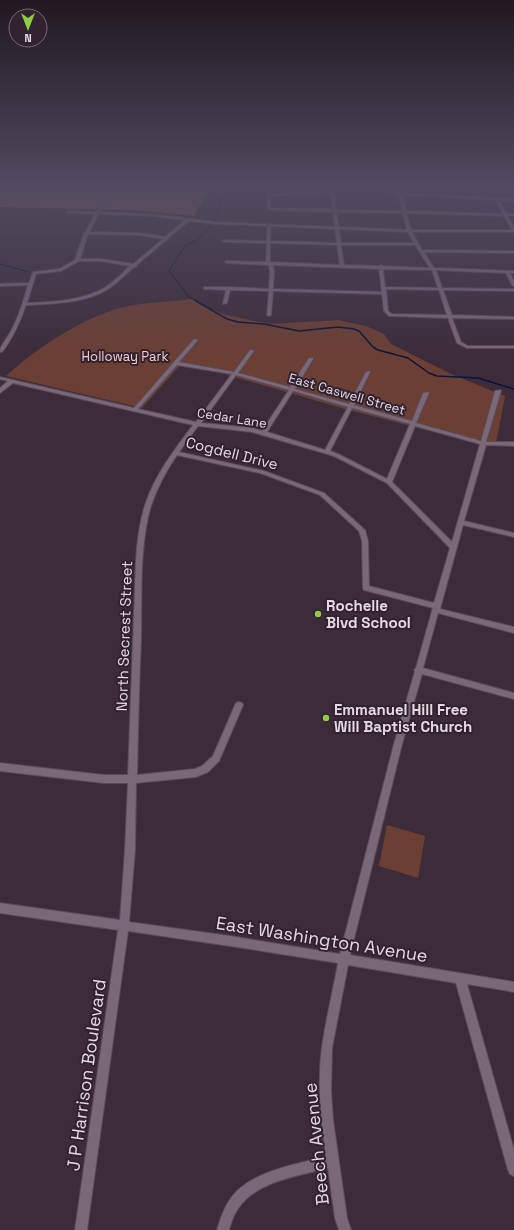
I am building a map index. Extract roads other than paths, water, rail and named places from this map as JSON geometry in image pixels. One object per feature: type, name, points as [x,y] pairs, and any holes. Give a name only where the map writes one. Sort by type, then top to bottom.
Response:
[{"type":"street","points":[[0,351],[10,337],[24,304],[34,273],[63,269],[74,264],[78,260],[84,243]]},
{"type":"street","points":[[24,304],[58,303],[91,296],[110,287],[162,243]]},
{"type":"street","points":[[269,243],[271,289],[269,315]]},
{"type":"street","points":[[319,243],[416,244],[433,269],[460,344],[467,347],[514,348]]},
{"type":"street","points":[[340,244],[342,265]]},
{"type":"street","points":[[421,251],[514,252]]},
{"type":"street","points":[[78,260],[101,260],[135,266]]},
{"type":"street","points":[[228,262],[381,266],[514,272]]},
{"type":"street","points":[[381,266],[386,311],[391,315],[514,318]]},
{"type":"street","points":[[507,271],[514,285]]},
{"type":"street","points":[[0,285],[30,284]]},
{"type":"street","points":[[205,288],[514,290]]},
{"type":"street","points":[[225,303],[228,288]]},
{"type":"street","points":[[135,410],[196,340]]},
{"type":"street","name":"North Secrest Street","points":[[124,925],[130,850],[141,543],[144,522],[155,488],[175,453],[252,351]]},
{"type":"street","points":[[264,433],[311,359]]},
{"type":"street","name":"East Caswell Street","points":[[175,363],[234,374],[483,443],[514,444]]},
{"type":"street","points":[[327,452],[368,372]]},
{"type":"street","name":"Cedar Lane","points":[[0,378],[197,423],[253,430],[336,455],[389,482],[453,547]]},
{"type":"street","points":[[0,391],[12,381]]},
{"type":"street","name":"Beech Avenue","points":[[345,1230],[341,1218],[327,1120],[325,1074],[327,1048],[344,959],[365,870],[418,670],[498,391]]},
{"type":"street","points":[[389,482],[426,393]]},
{"type":"street","name":"Cogdell Drive","points":[[175,453],[262,472],[322,494],[362,530],[365,541],[366,588],[436,608]]},
{"type":"street","points":[[460,522],[514,535]]},
{"type":"street","points":[[436,608],[514,630]]},
{"type":"street","points":[[418,670],[514,696]]},
{"type":"street","points":[[0,767],[94,779],[144,779],[190,774],[205,769],[216,758],[239,704]]},
{"type":"street","name":"East Washington Avenue","points":[[0,908],[124,925],[514,987]]},
{"type":"street","name":"J P Harrison Boulevard","points":[[81,1230],[124,925]]},
{"type":"street","points":[[460,979],[514,1170]]},
{"type":"street","points":[[223,1230],[235,1203],[259,1184],[279,1175],[333,1161]]},
{"type":"waterway","points":[[190,243],[184,247],[169,271],[189,297],[198,302]]},
{"type":"waterway","points":[[0,264],[29,272]]},
{"type":"waterway","points":[[196,301],[227,319],[238,322],[264,324],[299,331],[338,327],[354,329],[359,331],[373,347],[378,350],[408,358],[429,373],[437,376],[478,378],[514,389]]},
{"type":"place","name":"Rochelle Blvd School","points":[[318,614]]},
{"type":"place","name":"Emmanuel Hill Free Will Baptist Church","points":[[326,718]]},
{"type":"park label","name":"Holloway Park","points":[[125,356]]}]
